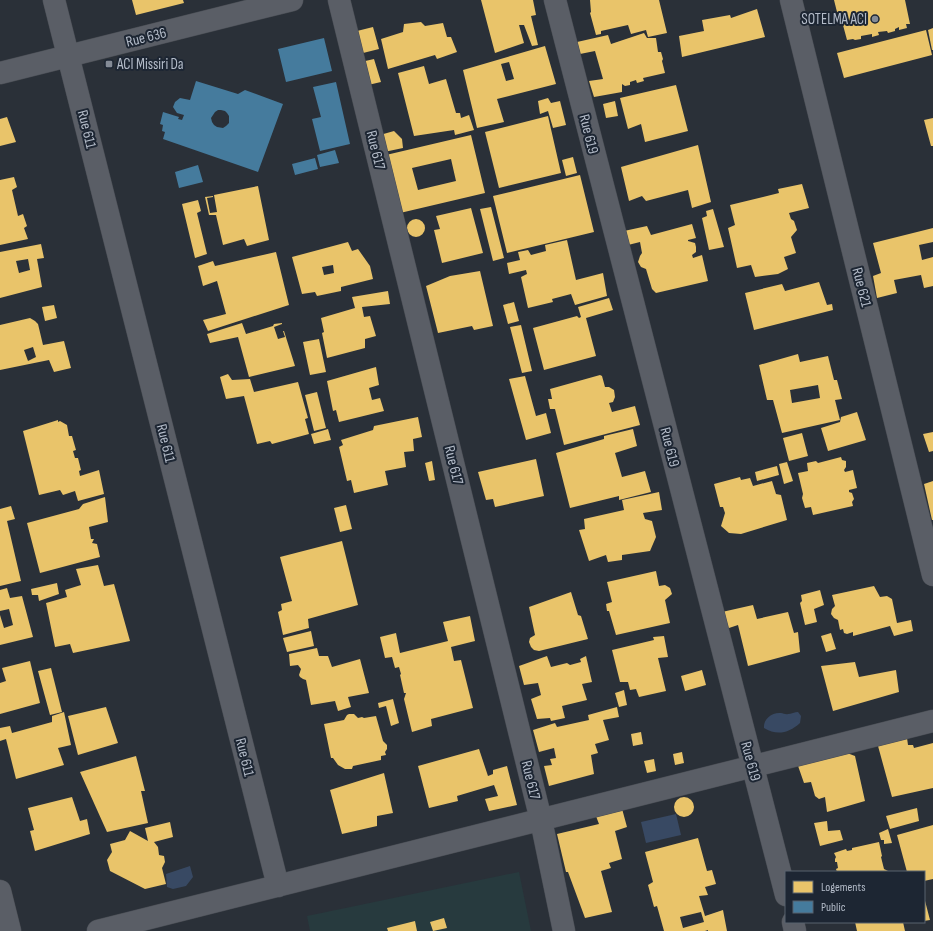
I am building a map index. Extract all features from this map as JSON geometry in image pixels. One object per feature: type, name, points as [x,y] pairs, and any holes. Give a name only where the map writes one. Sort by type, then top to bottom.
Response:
[{"type":"street","name":"Rue 611","points":[[54,0],[278,886]]},
{"type":"street","name":"Rue 636","points":[[0,73],[292,0]]},
{"type":"street","name":"Rue 617","points":[[339,0],[541,820],[564,931]]},
{"type":"street","name":"Rue 619","points":[[555,0],[785,891]]},
{"type":"street","name":"Rue 621","points":[[790,0],[933,575]]},
{"type":"street","points":[[98,931],[933,721]]},
{"type":"street","points":[[0,891],[10,931]]},
{"type":"green space","points":[[519,872],[531,931],[310,931],[307,916]]},
{"type":"water","points":[[798,712],[801,716],[800,723],[792,729],[778,733],[764,728],[765,722],[771,715],[778,713],[787,714]]},
{"type":"water","points":[[676,814],[681,835],[646,843],[641,822]]},
{"type":"water","points":[[190,866],[193,877],[186,886],[173,889],[167,887],[166,874]]},
{"type":"building: Logements","points":[[132,0],[183,0],[184,3],[136,15]]},
{"type":"building: Logements","points":[[481,0],[533,0],[536,15],[531,16],[538,45],[532,46],[524,25],[519,25],[524,43],[495,53]]},
{"type":"building: Logements","points":[[590,0],[659,0],[667,33],[648,37],[646,30],[631,34],[628,25],[601,31],[601,34],[596,35],[590,13]]},
{"type":"building: Logements","name":"SOTELMA ACI","points":[[834,0],[905,0],[910,24],[906,24],[907,28],[899,30],[899,27],[895,29],[895,31],[888,33],[887,31],[878,32],[879,35],[872,37],[872,34],[861,36],[861,39],[847,40],[840,14],[837,12]]},
{"type":"building: Logements","points":[[757,9],[765,37],[682,57],[679,36],[704,31],[702,20],[730,15],[731,18]]},
{"type":"building: Logements","points":[[421,22],[425,26],[443,23],[447,37],[451,37],[457,52],[437,59],[435,55],[388,69],[381,39],[403,32],[404,24]]},
{"type":"building: Logements","points":[[373,27],[379,49],[359,54],[353,32]]},
{"type":"building: Logements","points":[[933,28],[933,50],[932,50],[928,30]]},
{"type":"building: Logements","points":[[926,30],[932,55],[844,78],[837,53]]},
{"type":"building: Logements","points":[[644,33],[647,38],[656,38],[658,52],[661,52],[663,59],[662,61],[665,73],[643,78],[644,81],[637,83],[636,80],[630,82],[630,85],[625,86],[622,84],[622,92],[594,97],[589,81],[603,79],[595,51],[580,54],[577,42],[608,35],[611,44]]},
{"type":"building: Logements","points":[[545,46],[556,84],[497,99],[504,122],[477,128],[463,70]],"holes":[[[509,62],[514,79],[506,81],[501,64]]]},
{"type":"building: Logements","points":[[374,59],[381,82],[368,85],[361,62]]},
{"type":"building: Logements","points":[[424,66],[429,84],[446,79],[456,113],[460,113],[461,118],[469,115],[474,130],[455,135],[454,130],[414,136],[398,73]]},
{"type":"building: Logements","points":[[676,85],[688,131],[645,142],[641,124],[628,129],[620,98]]},
{"type":"building: Logements","points":[[548,98],[551,103],[560,101],[566,125],[553,128],[548,111],[540,114],[538,101]]},
{"type":"building: Logements","points":[[615,101],[618,116],[606,118],[603,104]]},
{"type":"building: Logements","points":[[548,116],[561,173],[499,188],[485,132]]},
{"type":"building: Logements","points":[[7,117],[16,142],[0,146],[0,119]]},
{"type":"building: Logements","points":[[933,118],[933,146],[931,146],[924,120]]},
{"type":"building: Logements","points":[[394,131],[402,139],[403,148],[384,152],[380,135]]},
{"type":"building: Logements","points":[[471,135],[485,193],[400,213],[386,155]],"holes":[[[451,159],[456,181],[418,190],[412,168]]]},
{"type":"building: Logements","points":[[698,145],[711,202],[692,208],[688,190],[646,201],[642,196],[629,201],[621,167]]},
{"type":"building: Logements","points":[[573,157],[577,173],[566,176],[562,160]]},
{"type":"building: Logements","points":[[580,175],[594,232],[507,253],[493,196]]},
{"type":"building: Logements","points":[[14,177],[17,187],[12,190],[18,216],[23,214],[27,226],[24,228],[28,239],[0,245],[0,180]]},
{"type":"building: Logements","points":[[802,184],[809,208],[789,213],[797,230],[791,237],[796,253],[784,257],[788,269],[778,274],[755,277],[751,265],[737,268],[728,228],[735,225],[730,205],[779,193],[778,189]]},
{"type":"building: Logements","points":[[258,186],[269,240],[247,246],[244,239],[223,245],[216,215],[209,215],[205,197],[213,196],[207,198],[210,213],[217,212],[214,195]]},
{"type":"building: Logements","points":[[198,200],[201,211],[197,213],[207,254],[195,258],[182,204]]},
{"type":"building: Logements","points":[[491,207],[504,258],[493,261],[480,209]]},
{"type":"building: Logements","points":[[471,208],[483,253],[442,263],[434,230],[440,229],[436,216]]},
{"type":"building: Logements","points":[[713,209],[724,247],[709,250],[702,218],[707,216],[706,211]]},
{"type":"building: Logements","points":[[416,219],[422,222],[425,228],[422,234],[416,237],[410,234],[407,228],[410,222]]},
{"type":"building: Logements","points":[[692,224],[696,238],[688,241],[695,243],[696,252],[692,255],[693,258],[702,255],[708,281],[656,293],[652,289],[646,269],[641,267],[638,262],[642,253],[640,242],[628,245],[624,231],[647,226],[651,235]]},
{"type":"building: Logements","points":[[933,228],[933,242],[919,245],[922,260],[933,257],[933,286],[924,288],[921,275],[894,280],[897,293],[877,298],[873,276],[881,273],[873,243]]},
{"type":"building: Logements","points":[[567,240],[576,280],[603,273],[607,296],[575,305],[571,294],[552,299],[553,302],[528,308],[521,277],[527,274],[526,270],[509,274],[507,263],[520,260],[518,252],[528,250],[531,255],[546,251],[545,245]]},
{"type":"building: Logements","points":[[348,242],[352,251],[358,249],[370,266],[373,279],[341,287],[341,291],[317,296],[315,292],[302,294],[292,257]],"holes":[[[333,265],[334,273],[324,275],[322,267]]]},
{"type":"building: Logements","points":[[41,244],[44,258],[37,259],[42,287],[0,298],[0,252]],"holes":[[[28,259],[30,270],[19,273],[16,261]]]},
{"type":"building: Logements","points":[[276,252],[289,305],[208,331],[203,320],[226,314],[217,281],[203,286],[198,266],[213,261],[215,266]]},
{"type":"building: Logements","points":[[480,271],[493,326],[474,330],[472,326],[438,333],[426,286],[450,276]]},
{"type":"building: Logements","points":[[819,282],[827,305],[832,304],[833,310],[754,330],[745,293],[782,284],[785,291]]},
{"type":"building: Logements","points":[[388,291],[390,304],[362,307],[364,317],[370,316],[376,336],[365,339],[365,348],[327,358],[322,333],[324,332],[321,318],[355,308],[352,297]]},
{"type":"building: Logements","points":[[609,298],[613,310],[586,318],[596,356],[544,370],[533,328],[577,316],[579,318],[581,317],[578,307]]},
{"type":"building: Logements","points":[[514,302],[519,321],[508,324],[503,305]]},
{"type":"building: Logements","points":[[54,305],[57,318],[45,321],[42,307]]},
{"type":"building: Logements","points":[[30,318],[35,321],[38,324],[43,345],[64,341],[71,368],[54,372],[49,360],[0,370],[0,325]],"holes":[[[33,347],[36,357],[28,361],[24,350]]]},
{"type":"building: Logements","points":[[242,323],[246,334],[273,326],[274,324],[282,323],[274,327],[278,339],[285,337],[284,331],[295,366],[249,377],[238,337],[210,343],[207,334]]},
{"type":"building: Logements","points":[[521,325],[532,371],[522,373],[510,327]]},
{"type":"building: Logements","points":[[319,339],[326,372],[310,375],[303,342]]},
{"type":"building: Logements","points":[[798,354],[800,362],[828,356],[834,380],[837,380],[842,399],[835,400],[840,420],[782,433],[773,400],[767,400],[759,365]],"holes":[[[818,385],[820,398],[792,403],[790,390]]]},
{"type":"building: Logements","points":[[376,367],[379,385],[369,388],[372,400],[380,398],[384,411],[339,422],[336,410],[333,411],[327,381]]},
{"type":"building: Logements","points":[[228,374],[232,380],[250,379],[254,392],[298,382],[308,418],[305,419],[309,434],[272,444],[270,441],[257,444],[244,396],[226,399],[220,377]]},
{"type":"building: Logements","points":[[600,375],[602,376],[605,387],[609,387],[614,390],[615,397],[613,402],[609,403],[612,412],[635,406],[640,425],[564,445],[555,409],[550,409],[548,399],[552,399],[550,389]]},
{"type":"building: Logements","points":[[525,376],[536,416],[546,413],[551,433],[526,440],[509,379]]},
{"type":"building: Logements","points":[[317,392],[326,428],[314,431],[305,395]]},
{"type":"building: Logements","points":[[857,412],[866,440],[828,451],[821,428],[840,422],[841,417]]},
{"type":"building: Logements","points":[[418,417],[422,437],[413,439],[414,451],[404,452],[406,467],[385,471],[388,485],[354,493],[351,480],[347,481],[339,447],[343,445],[341,440],[373,430],[374,426]]},
{"type":"building: Logements","points":[[58,420],[58,422],[60,421],[67,425],[69,436],[72,436],[76,450],[73,451],[75,458],[78,458],[81,470],[79,471],[80,476],[99,470],[104,494],[78,501],[75,491],[63,495],[60,490],[39,495],[23,431]]},
{"type":"building: Logements","points":[[328,429],[331,440],[314,444],[311,434]]},
{"type":"building: Logements","points":[[633,429],[637,446],[615,453],[622,477],[645,471],[651,492],[619,500],[619,496],[570,508],[556,453],[604,439],[604,436]]},
{"type":"building: Logements","points":[[933,432],[933,451],[929,452],[923,434]]},
{"type":"building: Logements","points":[[802,433],[808,456],[789,461],[783,438]]},
{"type":"building: Logements","points":[[841,457],[842,460],[846,461],[845,472],[853,470],[857,488],[849,490],[849,492],[852,493],[854,499],[852,502],[853,506],[813,515],[811,507],[805,508],[798,473],[808,471],[807,463],[816,461],[818,463]]},
{"type":"building: Logements","points":[[536,459],[544,496],[495,507],[493,499],[486,500],[478,472]]},
{"type":"building: Logements","points":[[432,461],[435,480],[429,481],[425,463]]},
{"type":"building: Logements","points":[[787,462],[793,481],[784,484],[779,464]]},
{"type":"building: Logements","points":[[777,466],[779,475],[757,481],[755,472]]},
{"type":"building: Logements","points":[[740,477],[741,480],[750,478],[753,486],[772,481],[776,494],[781,495],[787,520],[741,534],[729,533],[721,526],[725,513],[723,507],[720,507],[714,484]]},
{"type":"building: Logements","points":[[933,481],[933,520],[932,520],[924,484]]},
{"type":"building: Logements","points":[[659,492],[662,510],[643,513],[645,519],[652,521],[656,537],[650,551],[622,555],[622,560],[608,562],[606,555],[589,561],[579,530],[585,529],[584,519],[624,510],[622,500]]},
{"type":"building: Logements","points":[[105,497],[108,522],[89,527],[91,539],[94,539],[92,543],[97,544],[100,557],[40,573],[27,523],[79,509],[83,504]]},
{"type":"building: Logements","points":[[346,505],[352,529],[340,532],[334,508]]},
{"type":"building: Logements","points":[[11,506],[15,519],[7,521],[21,581],[0,586],[0,509]]},
{"type":"building: Logements","points":[[342,541],[358,605],[308,619],[309,628],[283,635],[278,612],[282,610],[281,604],[292,601],[280,557]]},
{"type":"building: Logements","points":[[98,565],[104,586],[114,584],[130,641],[73,653],[70,644],[55,647],[46,603],[67,597],[65,590],[81,585],[76,569]]},
{"type":"building: Logements","points":[[656,571],[659,586],[665,585],[670,588],[672,594],[665,600],[670,623],[616,635],[609,611],[607,611],[606,604],[612,602],[607,582]]},
{"type":"building: Logements","points":[[57,583],[59,594],[39,601],[38,595],[32,595],[31,589]]},
{"type":"building: Logements","points":[[874,586],[880,597],[887,596],[892,599],[897,623],[911,620],[913,631],[894,636],[890,626],[853,636],[853,632],[847,634],[844,633],[843,629],[840,630],[838,620],[831,614],[832,609],[835,606],[832,595]]},
{"type":"building: Logements","points":[[7,588],[10,598],[22,596],[33,637],[0,645],[0,615],[4,628],[13,625],[9,609],[0,611],[0,590]]},
{"type":"building: Logements","points":[[820,590],[824,605],[814,609],[817,622],[805,625],[800,603],[802,601],[801,595]]},
{"type":"building: Logements","points":[[571,592],[578,615],[581,616],[588,639],[539,651],[534,650],[529,642],[530,638],[535,635],[529,607]]},
{"type":"building: Logements","points":[[753,605],[757,619],[788,612],[794,633],[798,632],[800,652],[748,666],[738,625],[726,629],[722,612]]},
{"type":"building: Logements","points":[[470,616],[475,641],[451,647],[454,661],[461,660],[473,708],[431,719],[432,726],[412,732],[404,699],[406,693],[404,693],[399,667],[395,668],[392,657],[385,658],[380,637],[396,633],[400,653],[448,641],[443,622]]},
{"type":"building: Logements","points":[[311,631],[314,646],[287,652],[283,638]]},
{"type":"building: Logements","points":[[831,633],[836,649],[826,652],[821,636]]},
{"type":"building: Logements","points":[[664,636],[668,657],[658,658],[666,691],[639,697],[636,689],[630,690],[628,682],[620,682],[612,650],[654,640],[653,637]]},
{"type":"building: Logements","points":[[317,648],[319,656],[328,656],[332,667],[360,659],[369,693],[348,697],[351,707],[338,711],[335,701],[311,705],[306,680],[300,677],[299,675],[301,669],[298,665],[290,666],[289,654]]},
{"type":"building: Logements","points":[[547,656],[551,667],[567,663],[570,665],[581,662],[580,659],[586,656],[592,682],[582,684],[587,700],[562,706],[565,718],[551,721],[550,718],[537,719],[531,699],[541,695],[538,683],[524,685],[519,666]]},
{"type":"building: Logements","points":[[30,661],[40,703],[0,714],[0,683],[6,681],[2,668]]},
{"type":"building: Logements","points":[[855,662],[859,677],[896,670],[899,692],[833,711],[821,666]]},
{"type":"building: Logements","points":[[51,668],[62,712],[50,715],[38,671]]},
{"type":"building: Logements","points":[[702,670],[706,685],[685,691],[681,676]]},
{"type":"building: Logements","points":[[624,690],[627,705],[619,707],[615,693]]},
{"type":"building: Logements","points":[[393,699],[399,723],[391,726],[386,706],[379,708],[378,703]]},
{"type":"building: Logements","points":[[106,707],[118,743],[78,755],[68,716]]},
{"type":"building: Logements","points":[[617,707],[619,717],[603,720],[609,740],[595,744],[598,753],[591,755],[594,774],[549,786],[544,766],[552,765],[550,759],[556,758],[554,748],[539,752],[533,730],[555,723],[557,727],[589,720],[588,715]]},
{"type":"building: Logements","points":[[64,712],[71,745],[58,748],[64,765],[16,779],[6,739],[0,741],[0,728],[10,726],[12,733],[52,722],[52,716]]},
{"type":"building: Logements","points":[[349,714],[354,714],[358,718],[376,716],[383,741],[387,745],[385,752],[386,755],[381,756],[381,760],[353,766],[352,769],[345,769],[338,765],[333,758],[331,758],[324,724],[344,720]]},
{"type":"building: Logements","points":[[641,732],[643,744],[633,746],[631,734]]},
{"type":"building: Logements","points":[[907,738],[908,745],[913,745],[914,748],[933,743],[933,788],[892,797],[878,746]]},
{"type":"building: Logements","points":[[479,749],[488,776],[493,774],[493,770],[507,766],[517,805],[489,811],[485,799],[498,796],[494,785],[457,796],[458,801],[429,808],[418,766]]},
{"type":"building: Logements","points":[[682,752],[684,763],[675,765],[673,754]]},
{"type":"building: Logements","points":[[847,753],[855,756],[865,801],[827,812],[825,797],[819,799],[815,796],[811,782],[804,783],[797,763]]},
{"type":"building: Logements","points":[[136,756],[145,791],[141,791],[148,823],[107,832],[80,772]]},
{"type":"building: Logements","points":[[654,759],[656,771],[647,773],[644,761]]},
{"type":"building: Logements","points":[[384,773],[393,813],[377,816],[377,826],[342,834],[330,790]]},
{"type":"building: Logements","points":[[72,797],[80,821],[87,819],[90,834],[35,851],[30,831],[34,830],[28,808]]},
{"type":"building: Logements","points":[[684,797],[691,800],[694,807],[691,814],[684,817],[677,814],[674,807],[677,800]]},
{"type":"building: Logements","points":[[621,805],[627,827],[615,831],[622,859],[609,863],[611,868],[601,871],[612,912],[585,918],[568,872],[566,872],[557,834],[599,824],[594,811]]},
{"type":"building: Logements","points":[[917,808],[919,821],[890,829],[886,816]]},
{"type":"building: Logements","points":[[827,821],[828,831],[840,830],[843,840],[820,846],[814,823]]},
{"type":"building: Logements","points":[[170,822],[173,837],[154,842],[158,847],[159,855],[164,856],[165,862],[162,868],[166,884],[145,889],[110,871],[107,860],[112,852],[110,844],[125,840],[130,831],[148,841],[145,828]]},
{"type":"building: Logements","points":[[933,825],[933,879],[925,881],[925,871],[907,871],[897,835]]},
{"type":"building: Logements","points":[[888,829],[892,843],[884,844],[884,840],[881,840],[879,833]]},
{"type":"building: Logements","points":[[698,838],[707,871],[712,870],[716,884],[705,887],[708,895],[699,896],[705,916],[723,910],[727,931],[664,931],[657,906],[654,907],[648,885],[653,882],[645,852]],"holes":[[[701,912],[704,922],[683,928],[680,917]]]},
{"type":"building: Logements","points":[[879,842],[884,869],[888,871],[837,871],[836,869],[838,868],[837,862],[835,862],[836,857],[834,853],[846,849],[847,851],[852,850],[852,848]]},
{"type":"building: Logements","points":[[925,901],[930,920],[925,921]]},
{"type":"building: Logements","points":[[444,918],[447,928],[433,931],[430,922]]},
{"type":"building: Logements","points":[[415,921],[417,931],[388,931],[387,928]]},
{"type":"building: Logements","points":[[855,923],[903,923],[905,931],[857,931]]},
{"type":"building: Public","points":[[324,38],[332,71],[286,82],[278,49]]},
{"type":"building: Public","points":[[196,81],[238,94],[245,90],[283,104],[258,172],[163,139],[165,132],[162,131],[163,125],[160,124],[163,112],[179,117],[178,119],[182,120],[184,115],[177,113],[173,107],[175,102],[180,98],[190,100]],"holes":[[[221,110],[225,111],[229,116],[229,123],[223,128],[214,125],[211,118],[215,112]]]},
{"type":"building: Public","points":[[336,82],[350,144],[320,151],[312,119],[321,117],[313,87]]},
{"type":"building: Public","points":[[335,150],[339,163],[320,167],[317,155]]},
{"type":"building: Public","points":[[315,158],[318,169],[295,175],[292,164]]},
{"type":"building: Public","points":[[198,165],[203,182],[179,188],[175,172]]},
{"type":"place","name":"SOTELMA ACI","points":[[875,19]]},
{"type":"place","name":"ACI Missiri Da","points":[[109,64]]}]
